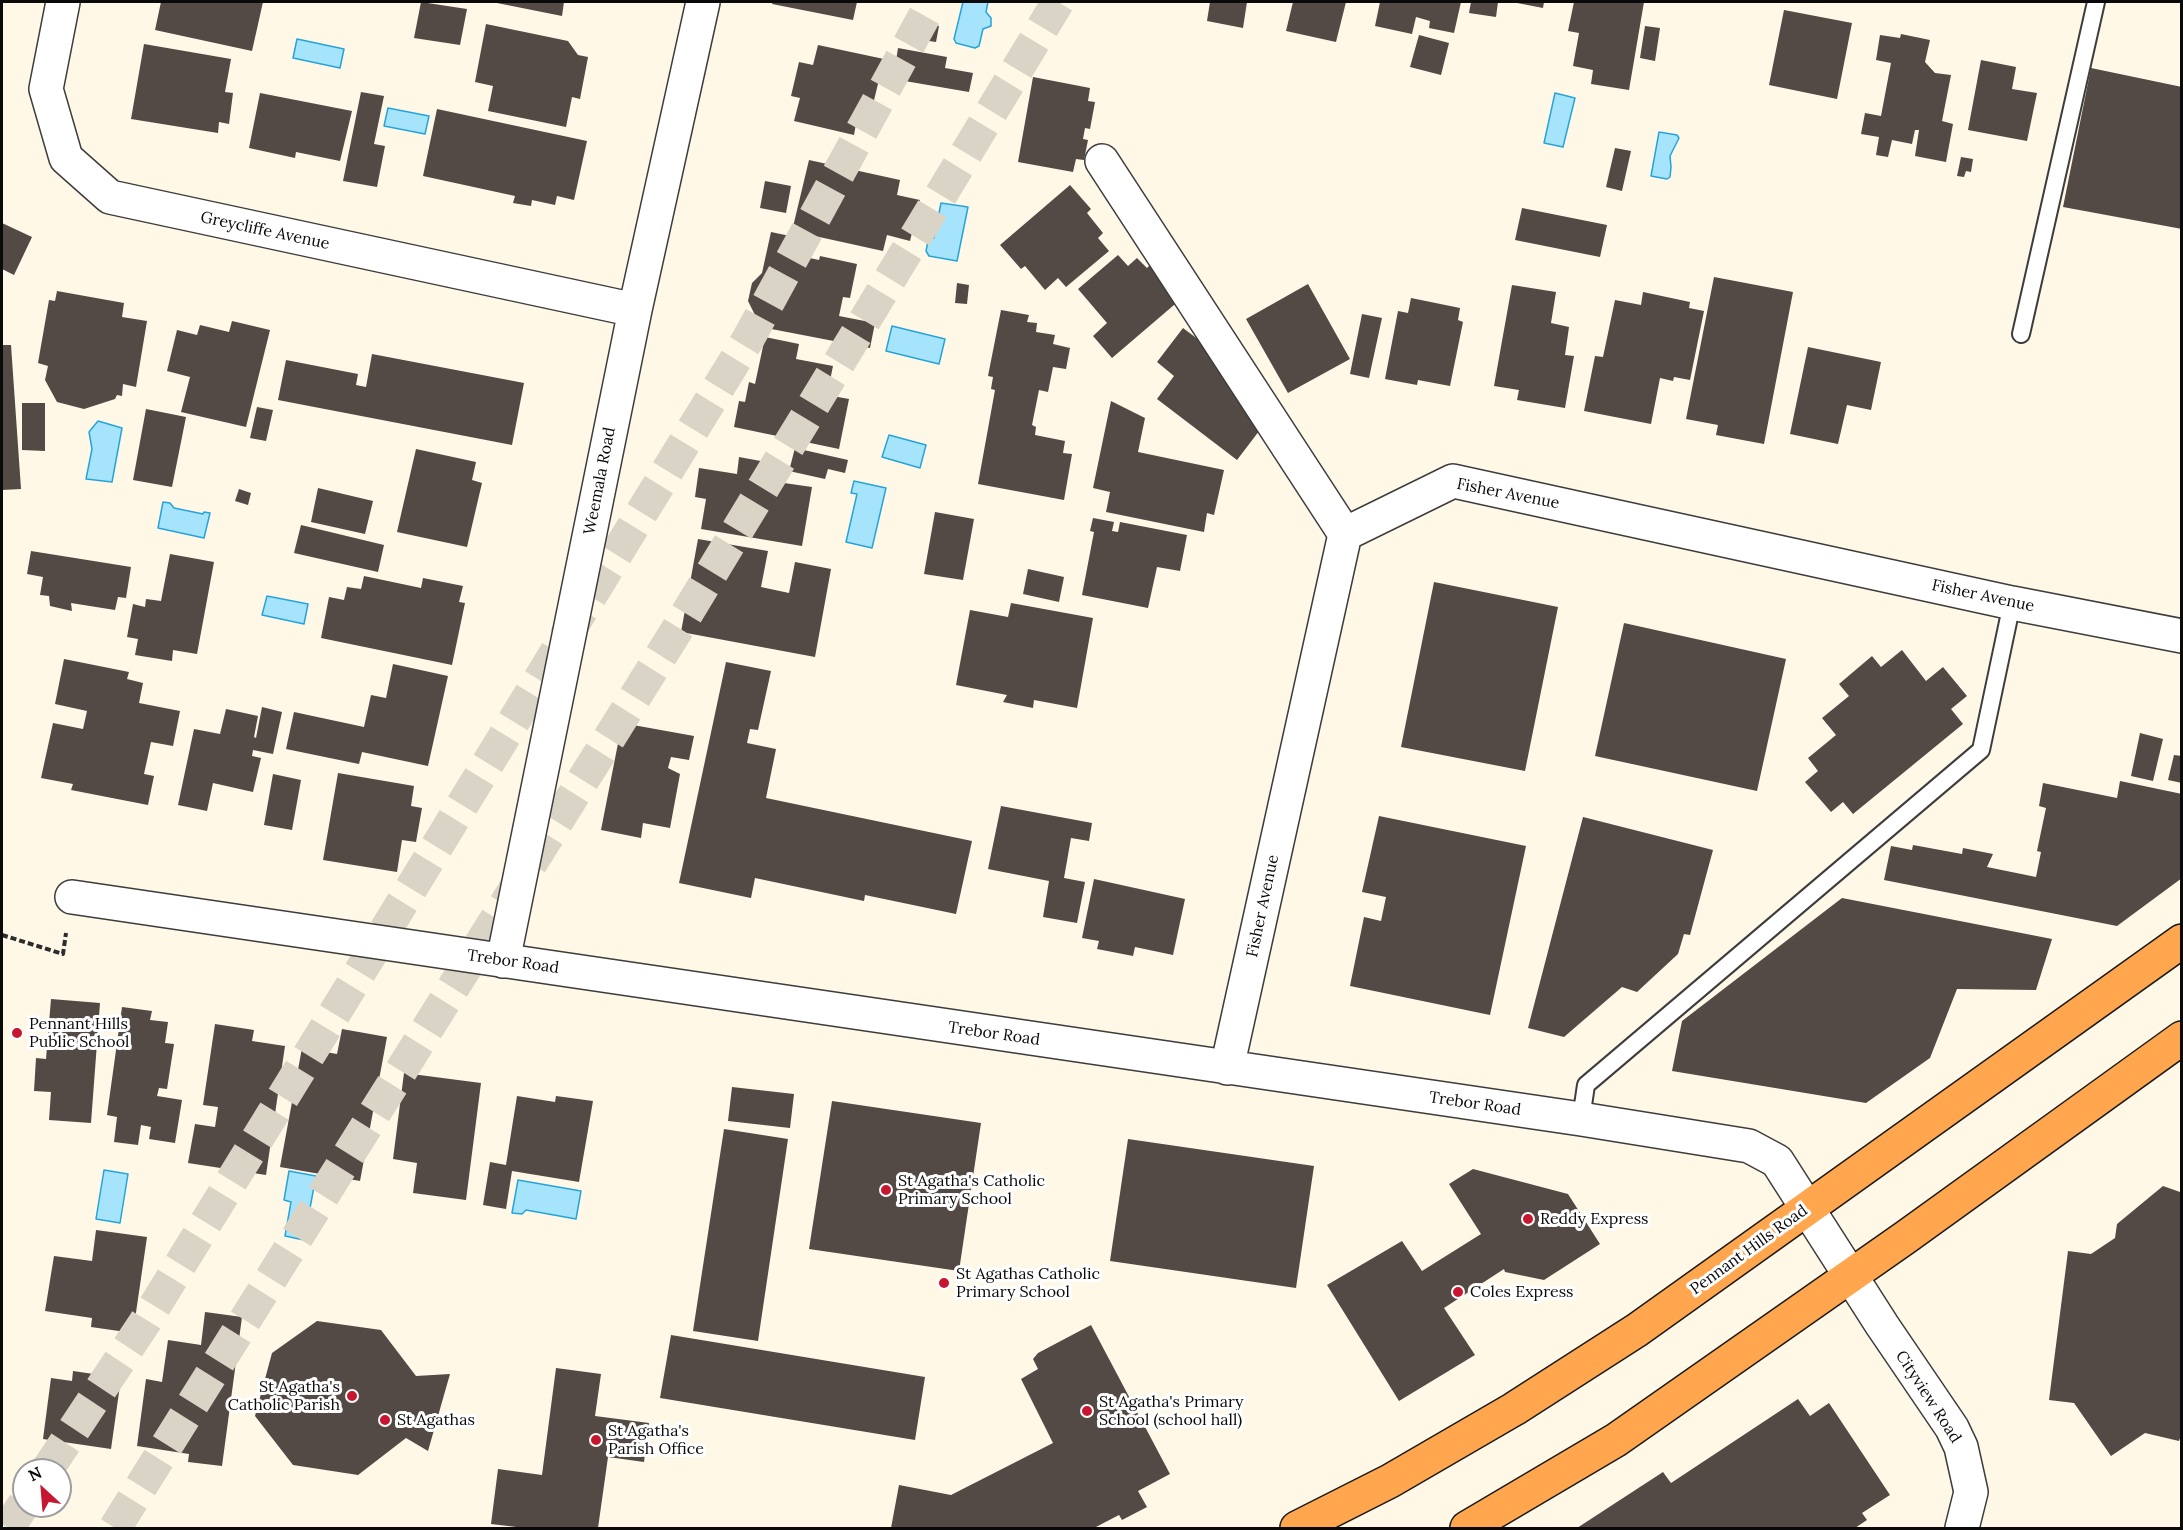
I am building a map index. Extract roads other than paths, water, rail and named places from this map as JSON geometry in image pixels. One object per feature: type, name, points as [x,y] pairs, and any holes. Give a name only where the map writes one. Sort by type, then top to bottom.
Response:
[{"type":"highway","name":"Pennant Hills Road","points":[[1297,1528],[1390,1481],[1514,1409],[1637,1330],[2181,941]]},
{"type":"highway","points":[[1467,1528],[1616,1440],[1851,1276],[2181,1038]]},
{"type":"street","name":"Greycliffe Avenue","points":[[63,2],[46,89],[66,158],[110,198],[635,310]]},
{"type":"street","name":"Weemala Road","points":[[503,961],[635,310],[703,2]]},
{"type":"street","points":[[1102,161],[1345,534]]},
{"type":"street","name":"Fisher Avenue","points":[[1227,1068],[1345,534],[1453,481],[2012,603],[2181,636]]},
{"type":"street","name":"Trebor Road","points":[[72,897],[1581,1119],[1749,1146],[1777,1161],[1851,1276]]},
{"type":"street","name":"Cityview Road","points":[[1851,1276],[1952,1428],[1961,1447],[1971,1492],[1962,1528]]},
{"type":"lane","points":[[2021,334],[2096,2]]},
{"type":"lane","points":[[1581,1119],[1586,1085],[1981,750],[2012,603]]},
{"type":"water","points":[[963,2],[988,2],[986,12],[991,18],[991,26],[983,29],[979,46],[975,48],[956,43],[954,39]]},
{"type":"water","points":[[297,39],[344,49],[340,68],[293,58]]},
{"type":"water","points":[[1555,93],[1575,98],[1563,147],[1544,143]]},
{"type":"water","points":[[388,108],[429,116],[425,134],[384,126]]},
{"type":"water","points":[[1659,132],[1677,135],[1679,138],[1670,156],[1670,177],[1667,179],[1651,176]]},
{"type":"water","points":[[941,203],[968,207],[957,261],[929,256],[926,251],[928,241],[934,238]]},
{"type":"water","points":[[892,326],[945,339],[939,364],[886,351]]},
{"type":"water","points":[[98,421],[122,428],[112,482],[86,479],[92,449],[89,432]]},
{"type":"water","points":[[889,435],[926,445],[920,468],[882,457]]},
{"type":"water","points":[[854,481],[886,488],[872,548],[846,542],[857,494],[851,493]]},
{"type":"water","points":[[163,502],[170,503],[174,508],[203,514],[204,512],[210,513],[204,538],[158,528]]},
{"type":"water","points":[[267,596],[308,604],[304,624],[262,615]]},
{"type":"water","points":[[104,1170],[128,1174],[120,1223],[96,1219]]},
{"type":"water","points":[[289,1171],[316,1176],[304,1240],[285,1236],[291,1202],[284,1200]]},
{"type":"water","points":[[518,1180],[581,1191],[576,1219],[526,1210],[522,1214],[512,1213]]},
{"type":"tunnel","points":[[55,1458],[145,1322],[747,341],[932,2]]},
{"type":"tunnel","points":[[115,1528],[675,633],[1058,2]]},
{"type":"tunnel","points":[[8,1528],[15,1518]]},
{"type":"place","name":"Pennant Hills Public School","points":[[17,1033]]},
{"type":"place","name":"St Agatha's Catholic Primary School","points":[[886,1190]]},
{"type":"place","name":"Reddy Express","points":[[1528,1219]]},
{"type":"place","name":"St Agathas Catholic Primary School","points":[[944,1283]]},
{"type":"place","name":"Coles Express","points":[[1458,1292]]},
{"type":"place","name":"St Agatha's Catholic Parish","points":[[352,1396]]},
{"type":"place","name":"St Agatha's Primary School (school hall)","points":[[1087,1411]]},
{"type":"place","name":"St Agathas","points":[[385,1420]]},
{"type":"place","name":"St Agatha's Parish Office","points":[[596,1440]]}]
